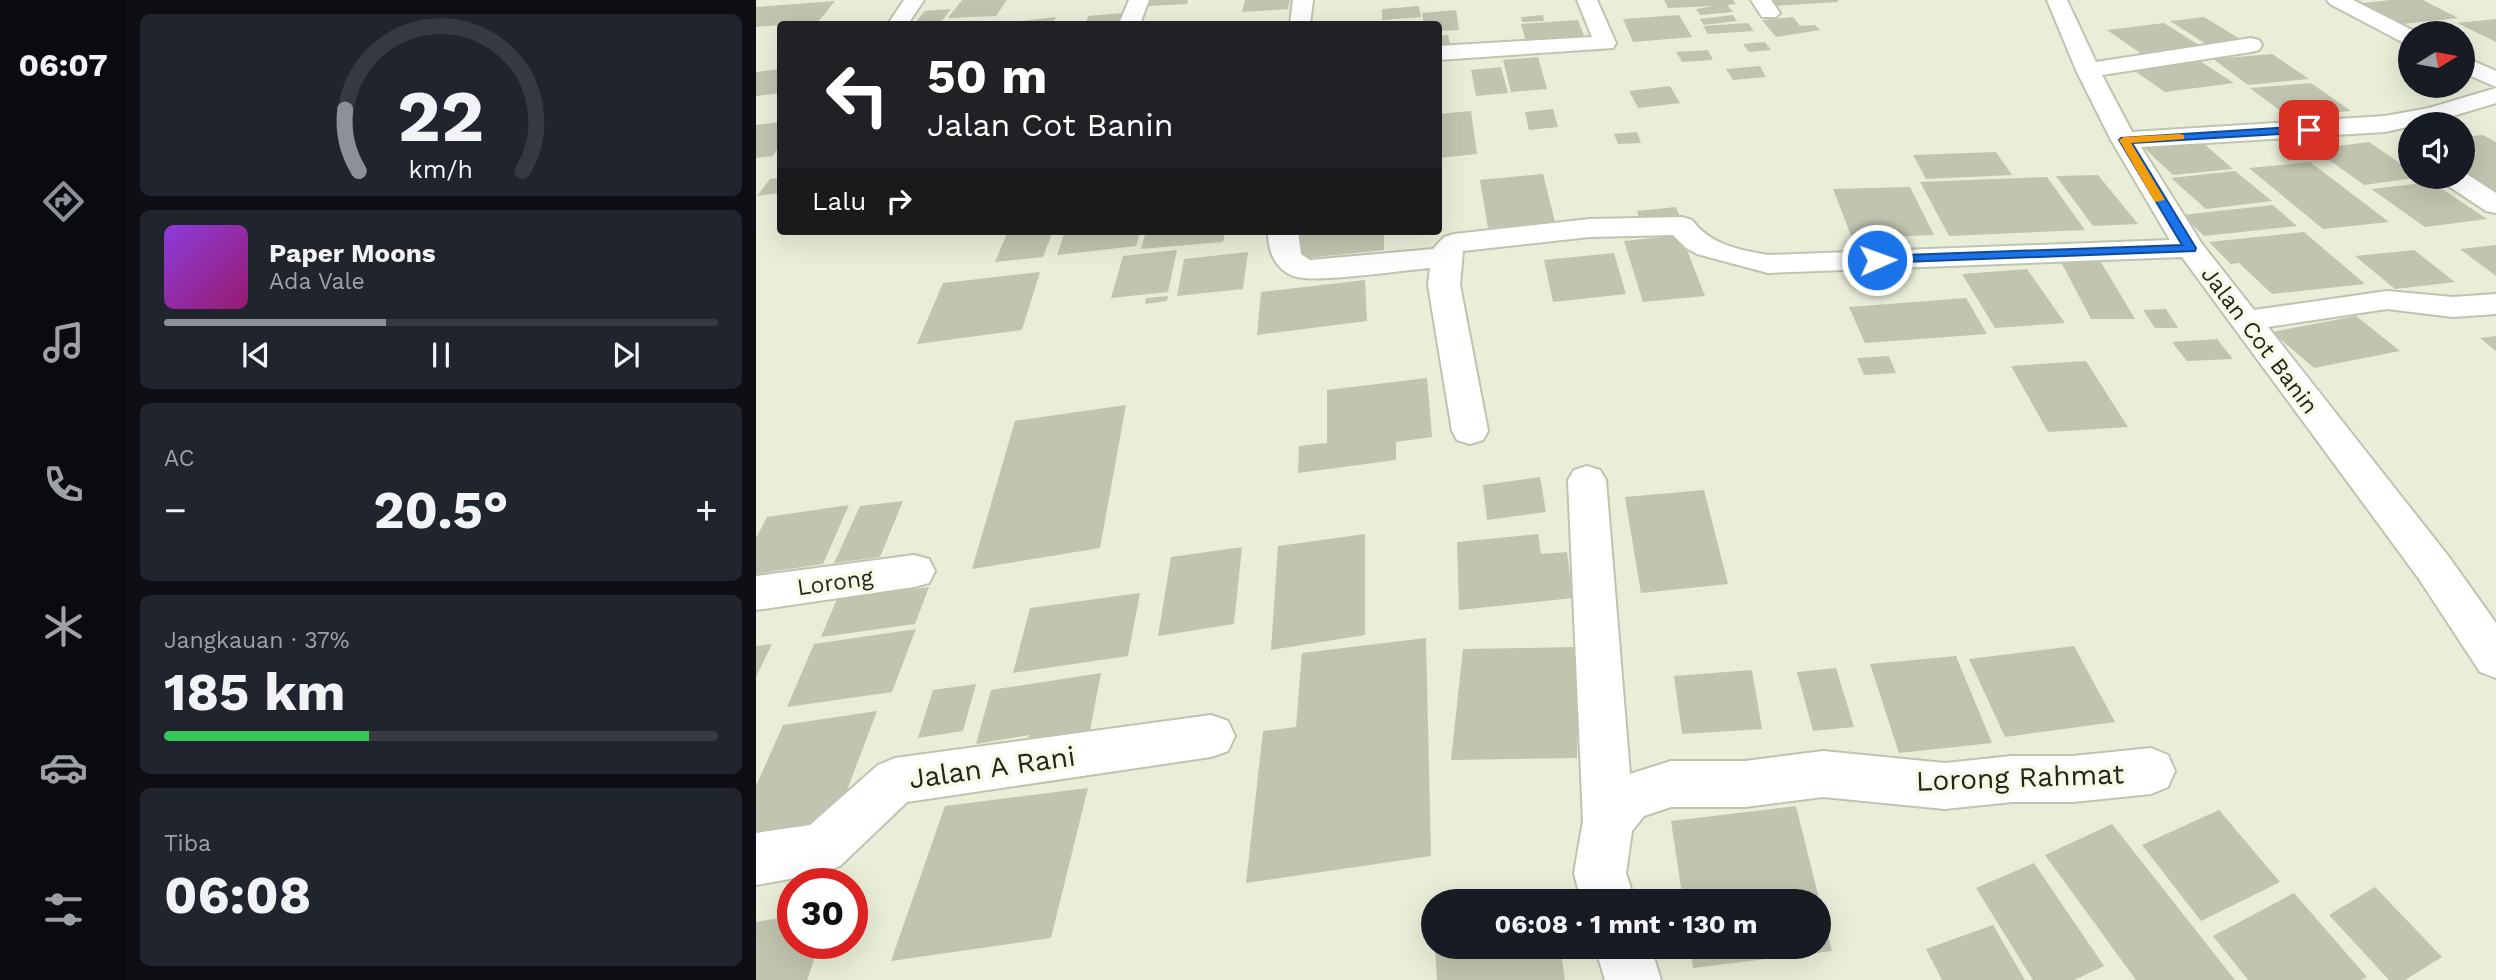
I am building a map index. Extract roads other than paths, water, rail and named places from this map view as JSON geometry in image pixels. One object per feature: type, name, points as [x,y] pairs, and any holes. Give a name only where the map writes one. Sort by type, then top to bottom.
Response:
[{"type":"street","points":[[900,21],[914,0]]},
{"type":"street","points":[[1131,21],[1139,0]]},
{"type":"street","points":[[1300,21],[1303,0]]},
{"type":"street","points":[[1442,52],[1605,43],[1587,0]]},
{"type":"street","name":"Jalan Cot Banin","points":[[2057,0],[2124,140],[2190,248],[2434,568],[2496,659]]},
{"type":"street","points":[[2337,0],[2398,31]]},
{"type":"street","points":[[2088,69],[2251,45]]},
{"type":"street","points":[[2475,70],[2496,80]]},
{"type":"street","points":[[2124,140],[2377,125],[2408,120],[2496,95]]},
{"type":"street","points":[[2377,125],[2398,139]]},
{"type":"street","points":[[2472,189],[2496,205]]},
{"type":"street","points":[[1469,431],[1444,285],[1447,251],[1454,243],[1590,228],[1682,226],[1685,234],[1707,248],[1729,257],[1768,264],[2190,248]]},
{"type":"street","points":[[1283,235],[1283,253],[1290,263],[1305,270],[1447,257]]},
{"type":"street","points":[[2245,321],[2387,300],[2453,307],[2496,304]]},
{"type":"street","points":[[1587,480],[1608,821],[1600,873],[1605,889]]},
{"type":"street","name":"Lorong","points":[[756,593],[914,571]]},
{"type":"street","name":"Jalan A Rani","points":[[756,859],[822,848],[895,781],[1211,736]]},
{"type":"street","name":"Lorong Rahmat","points":[[1608,821],[1628,798],[1671,784],[1745,785],[1823,774],[1945,786],[2012,779],[2073,779],[2151,771]]},
{"type":"street","points":[[1627,959],[1633,980]]}]
